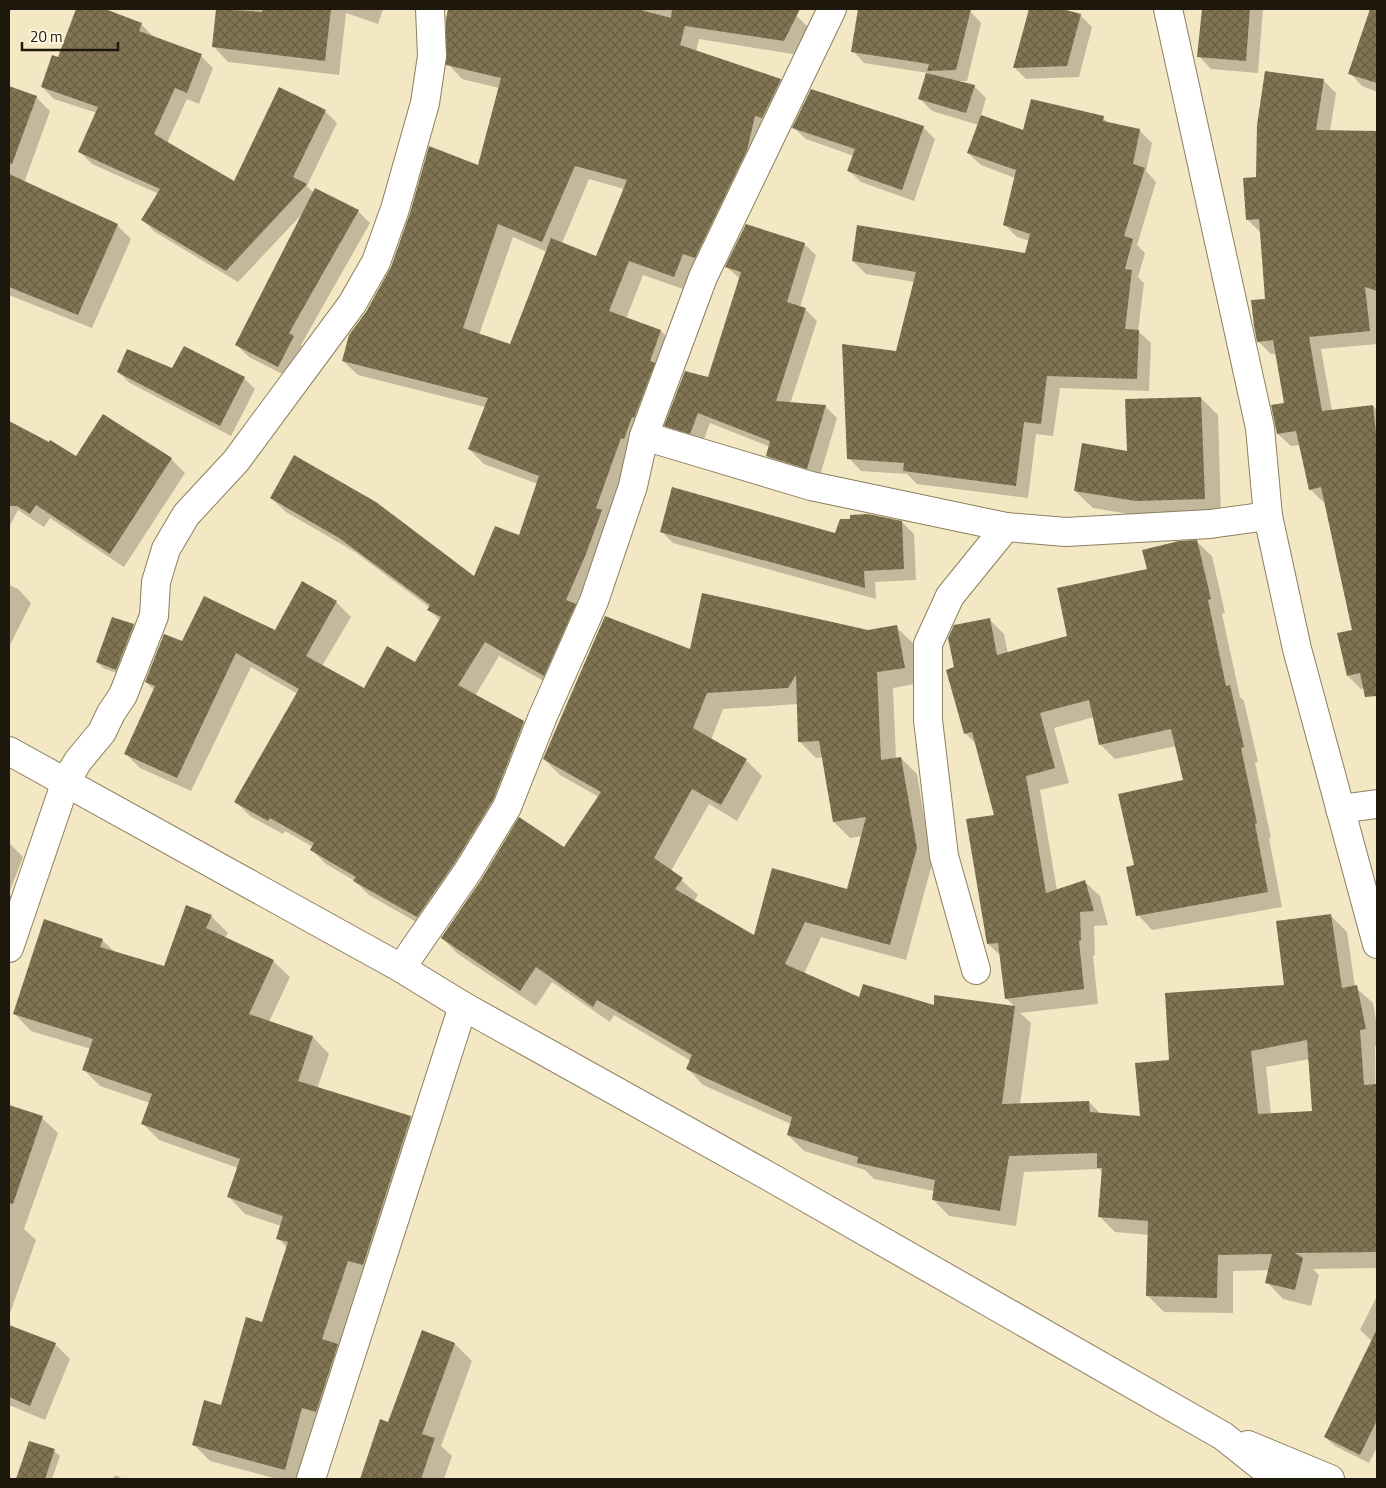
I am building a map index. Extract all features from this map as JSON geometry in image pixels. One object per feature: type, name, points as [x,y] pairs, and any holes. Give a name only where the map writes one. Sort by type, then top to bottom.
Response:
[{"type":"street","points":[[9,948],[66,781],[78,761],[102,732],[111,713],[123,695],[154,616],[156,582],[166,549],[182,522],[236,461],[352,304],[376,262],[395,209],[425,103],[432,56],[430,9]]},
{"type":"street","points":[[401,968],[468,870],[507,807],[542,716],[594,601],[633,486],[644,436],[703,276],[832,9]]},
{"type":"street","points":[[1168,9],[1260,428],[1268,516],[1297,648],[1377,944]]},
{"type":"street","points":[[644,436],[811,486],[1006,526],[1066,532],[1210,524],[1268,516]]},
{"type":"street","points":[[976,970],[944,856],[928,720],[928,644],[950,596],[1006,526]]},
{"type":"street","points":[[9,751],[401,968],[462,1006],[770,1177],[1223,1436],[1330,1479]]},
{"type":"street","points":[[1340,809],[1377,804]]},
{"type":"street","points":[[311,1479],[462,1006]]},
{"type":"street","points":[[1223,1436],[1277,1479]]},
{"type":"building","points":[[76,9],[105,9],[142,23],[139,31],[202,54],[187,93],[175,88],[154,134],[234,181],[279,87],[326,110],[293,177],[307,184],[226,271],[141,220],[160,189],[78,152],[98,107],[41,87],[52,55],[58,57]]},
{"type":"building","points":[[216,9],[262,12],[263,9],[331,9],[325,61],[212,47]]},
{"type":"building","points":[[448,9],[637,9],[671,18],[672,9],[800,9],[784,41],[685,26],[680,45],[781,79],[762,118],[755,116],[747,150],[695,258],[683,254],[674,277],[629,261],[609,311],[661,330],[650,361],[655,363],[634,418],[632,417],[624,439],[621,438],[596,508],[602,510],[566,600],[576,604],[544,676],[485,642],[458,685],[524,721],[493,800],[455,862],[417,917],[353,881],[356,877],[310,850],[314,843],[270,818],[268,821],[234,802],[299,689],[236,653],[177,778],[124,754],[155,686],[145,682],[164,634],[182,641],[204,596],[275,630],[302,581],[337,601],[306,656],[364,688],[387,646],[415,662],[441,617],[427,610],[430,605],[339,538],[270,498],[294,455],[376,502],[474,576],[495,526],[519,535],[539,476],[468,449],[488,398],[342,361],[349,335],[366,312],[391,267],[410,213],[429,146],[478,165],[501,78],[446,65],[446,19]],"holes":[[[575,166],[627,180],[596,256],[551,238],[510,344],[463,328],[498,224],[542,242]]]},
{"type":"building","points":[[858,9],[971,9],[956,70],[927,71],[929,64],[851,52]]},
{"type":"building","points":[[1029,9],[1062,9],[1081,14],[1067,66],[1013,68]]},
{"type":"building","points":[[1202,9],[1250,9],[1246,61],[1197,57]]},
{"type":"building","points":[[1370,9],[1377,9],[1377,83],[1348,74]]},
{"type":"building","points":[[1265,71],[1324,79],[1316,130],[1377,131],[1377,291],[1365,287],[1370,331],[1309,337],[1322,411],[1373,405],[1377,442],[1377,696],[1365,697],[1360,673],[1347,676],[1337,633],[1352,630],[1321,487],[1309,490],[1296,431],[1277,434],[1271,405],[1284,403],[1273,340],[1257,342],[1254,326],[1251,300],[1265,299],[1259,219],[1246,220],[1243,178],[1256,177],[1257,125]]},
{"type":"building","points":[[926,73],[975,85],[966,113],[918,99]]},
{"type":"building","points":[[9,86],[37,96],[12,164],[9,163]]},
{"type":"building","points":[[811,89],[924,126],[902,190],[847,171],[855,149],[792,128]]},
{"type":"building","points":[[1031,99],[1104,116],[1103,121],[1140,129],[1133,164],[1145,168],[1124,236],[1133,239],[1125,269],[1132,270],[1125,329],[1139,330],[1137,379],[1047,376],[1041,424],[1024,422],[1016,486],[903,471],[904,463],[847,459],[842,344],[896,351],[916,272],[852,261],[857,225],[1025,253],[1030,234],[1003,225],[1016,170],[967,153],[981,115],[1023,130]]},
{"type":"building","points":[[9,174],[118,224],[78,315],[9,287]]},
{"type":"building","points":[[315,188],[359,210],[289,333],[294,336],[278,367],[235,345]]},
{"type":"building","points":[[746,224],[805,243],[787,302],[806,308],[776,401],[826,405],[807,469],[766,456],[770,441],[698,413],[690,434],[664,426],[685,371],[708,377],[741,272],[725,267]]},
{"type":"building","points":[[184,346],[245,377],[220,426],[117,372],[127,349],[172,368]]},
{"type":"building","points":[[1201,397],[1205,499],[1136,501],[1074,491],[1082,443],[1127,451],[1125,399]]},
{"type":"building","points":[[103,414],[172,458],[110,554],[36,505],[30,514],[17,506],[9,506],[9,421],[49,442],[50,440],[76,456]]},
{"type":"building","points":[[672,487],[835,533],[840,519],[850,519],[850,515],[868,514],[902,521],[904,569],[864,571],[865,588],[660,532]]},
{"type":"building","points":[[1197,540],[1211,599],[1208,600],[1226,686],[1230,685],[1244,747],[1241,748],[1257,823],[1255,824],[1268,892],[1136,916],[1126,867],[1134,865],[1118,794],[1183,780],[1171,729],[1099,745],[1089,700],[1040,713],[1055,768],[1026,776],[1046,893],[1085,880],[1094,911],[1080,912],[1081,940],[1079,941],[1084,989],[1005,999],[998,943],[987,944],[966,819],[994,815],[972,732],[964,734],[946,670],[954,667],[948,638],[954,625],[990,618],[997,655],[1067,636],[1057,588],[1147,569],[1142,550],[1179,541]]},
{"type":"building","points":[[702,593],[868,630],[897,625],[905,668],[877,672],[881,760],[901,757],[917,848],[890,945],[805,922],[785,964],[859,997],[863,984],[934,1005],[934,995],[1015,1006],[1002,1104],[1089,1101],[1090,1112],[1140,1116],[1135,1063],[1169,1060],[1165,993],[1284,985],[1276,921],[1331,914],[1342,988],[1357,985],[1366,1029],[1360,1030],[1364,1085],[1377,1084],[1377,1252],[1295,1253],[1303,1258],[1295,1290],[1265,1283],[1272,1254],[1218,1255],[1217,1298],[1146,1296],[1148,1221],[1098,1217],[1102,1168],[1097,1168],[1097,1153],[1009,1156],[1000,1211],[932,1200],[935,1180],[857,1163],[858,1157],[787,1135],[792,1117],[686,1069],[692,1055],[597,1000],[593,1007],[536,967],[520,991],[441,938],[481,880],[519,817],[564,847],[601,792],[543,759],[605,616],[690,649]],"holes":[[[796,675],[798,742],[819,741],[833,822],[866,817],[847,889],[772,868],[754,935],[675,889],[683,878],[654,858],[692,789],[721,805],[747,759],[693,728],[707,693],[788,688]],[[1307,1040],[1312,1111],[1258,1114],[1251,1051]]]},
{"type":"building","points":[[112,617],[134,624],[116,670],[96,662]]},
{"type":"building","points":[[186,905],[212,915],[206,928],[274,960],[249,1014],[313,1036],[298,1081],[411,1116],[363,1265],[348,1261],[322,1339],[338,1344],[316,1412],[302,1408],[285,1470],[192,1445],[204,1400],[221,1405],[246,1317],[262,1322],[288,1242],[276,1239],[283,1216],[227,1197],[240,1159],[141,1124],[152,1094],[82,1070],[93,1039],[13,1014],[44,919],[103,939],[100,947],[164,966]]},
{"type":"building","points":[[9,1105],[43,1116],[13,1204],[9,1203]]},
{"type":"building","points":[[9,1325],[56,1343],[30,1406],[9,1397]]},
{"type":"building","points":[[1377,1329],[1377,1420],[1360,1455],[1324,1437]]},
{"type":"building","points":[[422,1330],[455,1343],[422,1434],[435,1438],[421,1479],[360,1479],[380,1419],[388,1422]]},
{"type":"building","points":[[29,1441],[55,1449],[45,1479],[16,1479]]}]
